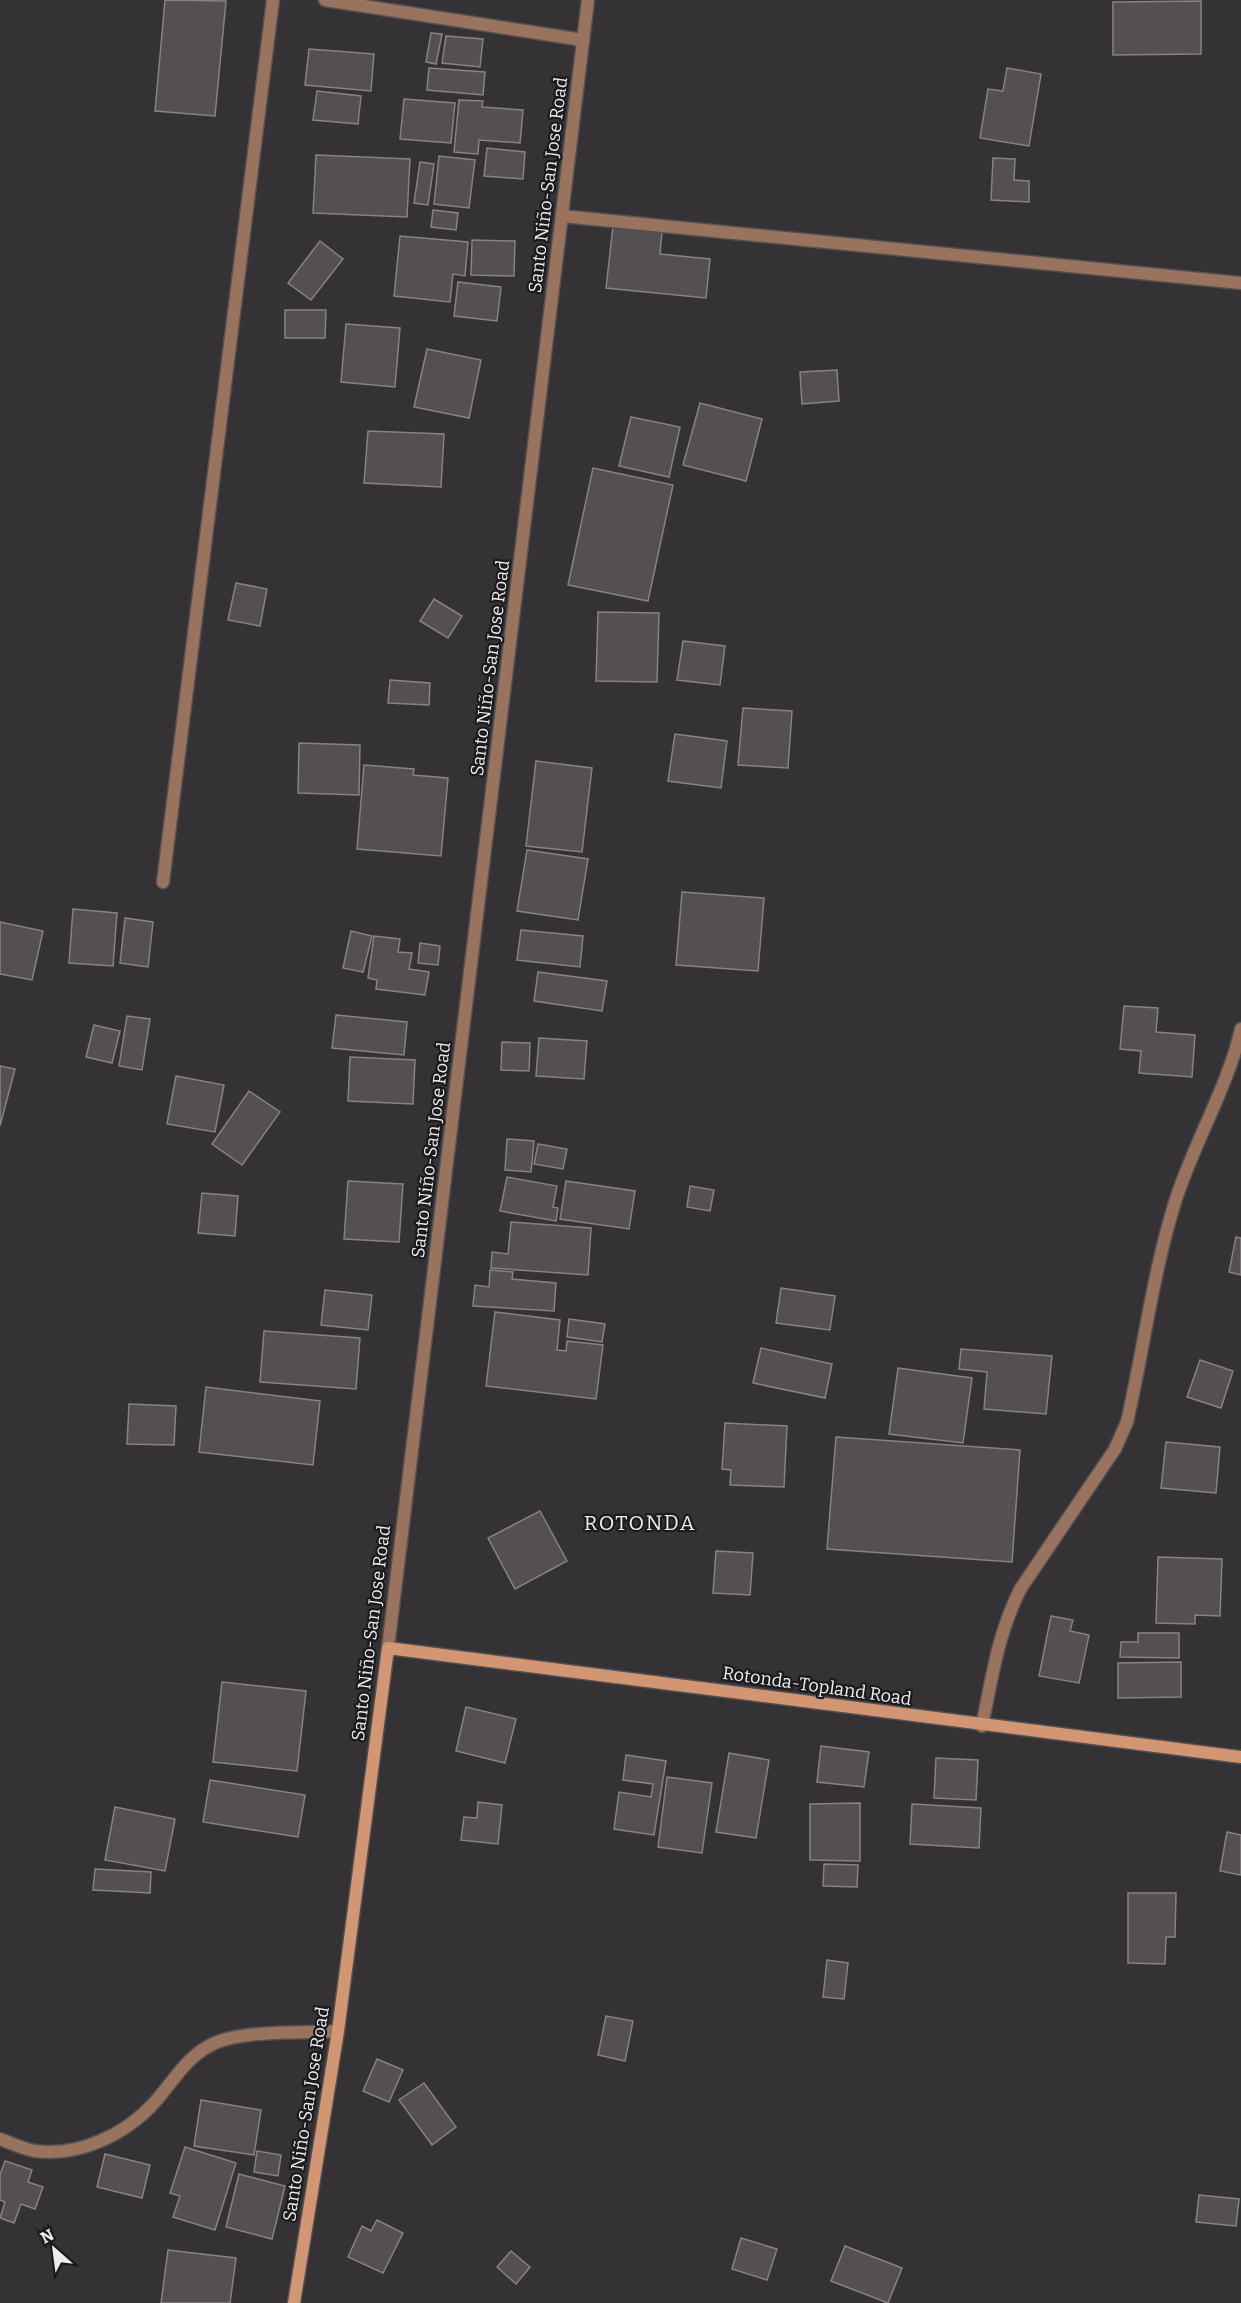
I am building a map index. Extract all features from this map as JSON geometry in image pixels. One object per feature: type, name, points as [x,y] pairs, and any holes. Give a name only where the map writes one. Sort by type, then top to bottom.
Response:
[{"type":"main road","name":"Rotonda-Topland Road","points":[[388,1648],[982,1726],[1241,1757]]},
{"type":"main road","name":"Santo Niño-San Jose Road","points":[[294,2303],[338,2031],[388,1648]]},
{"type":"street","points":[[163,882],[273,0]]},
{"type":"street","points":[[325,0],[583,40]]},
{"type":"street","name":"Santo Niño-San Jose Road","points":[[388,1648],[588,0]]},
{"type":"street","points":[[562,216],[1241,282]]},
{"type":"street","points":[[982,1726],[999,1639],[1008,1612],[1021,1588],[1115,1449],[1128,1422],[1169,1219],[1188,1160],[1216,1098],[1241,1029]]},
{"type":"street","points":[[0,2139],[34,2151],[61,2152],[91,2144],[125,2130],[153,2104],[197,2053],[216,2042],[240,2037],[338,2031]]},
{"type":"building","points":[[165,0],[226,1],[215,116],[155,111]]},
{"type":"building","points":[[1201,1],[1201,54],[1113,55],[1113,2]]},
{"type":"building","points":[[431,33],[442,34],[436,64],[426,62]]},
{"type":"building","points":[[446,36],[483,39],[480,67],[442,63]]},
{"type":"building","points":[[309,49],[374,54],[371,91],[305,85]]},
{"type":"building","points":[[429,68],[485,72],[483,95],[427,90]]},
{"type":"building","points":[[1007,68],[1041,74],[1029,146],[980,138],[988,89],[1003,91]]},
{"type":"building","points":[[317,91],[361,96],[358,124],[313,120]]},
{"type":"building","points":[[404,99],[455,103],[451,143],[400,139]]},
{"type":"building","points":[[459,100],[483,101],[482,107],[523,110],[520,143],[479,140],[478,154],[454,152]]},
{"type":"building","points":[[487,148],[525,152],[523,179],[484,176]]},
{"type":"building","points":[[316,155],[410,159],[407,217],[313,213]]},
{"type":"building","points":[[439,156],[475,160],[469,208],[434,204]]},
{"type":"building","points":[[993,158],[1015,159],[1014,180],[1029,181],[1029,202],[991,200]]},
{"type":"building","points":[[420,162],[434,164],[428,205],[414,203]]},
{"type":"building","points":[[433,210],[458,213],[456,230],[431,227]]},
{"type":"building","points":[[613,226],[662,231],[660,254],[710,259],[706,298],[606,288]]},
{"type":"building","points":[[400,236],[468,242],[465,276],[453,274],[450,302],[394,296]]},
{"type":"building","points":[[472,240],[515,241],[514,276],[471,275]]},
{"type":"building","points":[[320,241],[343,259],[311,300],[288,283]]},
{"type":"building","points":[[458,282],[501,287],[497,321],[454,316]]},
{"type":"building","points":[[285,310],[326,310],[325,338],[285,338]]},
{"type":"building","points":[[346,324],[400,328],[395,387],[341,382]]},
{"type":"building","points":[[427,349],[481,360],[469,418],[414,407]]},
{"type":"building","points":[[837,370],[839,401],[802,404],[800,372]]},
{"type":"building","points":[[700,403],[762,419],[746,481],[683,465]]},
{"type":"building","points":[[631,417],[680,427],[669,477],[619,466]]},
{"type":"building","points":[[368,431],[444,434],[441,487],[364,483]]},
{"type":"building","points":[[593,468],[673,485],[648,601],[568,585]]},
{"type":"building","points":[[236,583],[267,589],[260,626],[228,620]]},
{"type":"building","points":[[434,599],[462,616],[448,638],[420,621]]},
{"type":"building","points":[[598,612],[659,613],[657,682],[596,681]]},
{"type":"building","points":[[683,641],[725,646],[720,685],[677,680]]},
{"type":"building","points":[[390,680],[430,683],[429,705],[388,703]]},
{"type":"building","points":[[743,708],[792,711],[788,768],[738,765]]},
{"type":"building","points":[[675,734],[727,741],[721,788],[668,781]]},
{"type":"building","points":[[299,743],[360,745],[359,795],[298,793]]},
{"type":"building","points":[[536,761],[592,768],[582,852],[526,846]]},
{"type":"building","points":[[364,765],[414,769],[413,775],[448,778],[441,856],[357,849]]},
{"type":"building","points":[[527,850],[588,859],[578,920],[517,911]]},
{"type":"building","points":[[682,892],[764,898],[758,971],[676,965]]},
{"type":"building","points":[[73,909],[117,913],[113,966],[69,963]]},
{"type":"building","points":[[125,918],[153,922],[148,967],[120,963]]},
{"type":"building","points":[[0,922],[43,931],[32,980],[0,974]]},
{"type":"building","points":[[521,930],[583,936],[580,967],[517,960]]},
{"type":"building","points":[[351,931],[372,936],[363,972],[343,968]]},
{"type":"building","points":[[374,936],[400,939],[398,952],[412,953],[409,969],[429,972],[425,995],[376,989],[377,980],[368,978]]},
{"type":"building","points":[[420,943],[440,946],[438,965],[418,963]]},
{"type":"building","points":[[538,972],[607,981],[602,1011],[534,1001]]},
{"type":"building","points":[[1124,1006],[1158,1008],[1156,1032],[1195,1035],[1192,1077],[1139,1073],[1141,1051],[1120,1049]]},
{"type":"building","points":[[336,1015],[407,1022],[404,1055],[332,1048]]},
{"type":"building","points":[[127,1016],[150,1019],[142,1070],[119,1066]]},
{"type":"building","points":[[94,1025],[120,1031],[112,1063],[86,1057]]},
{"type":"building","points":[[539,1038],[587,1041],[584,1079],[536,1076]]},
{"type":"building","points":[[502,1042],[530,1043],[529,1071],[501,1070]]},
{"type":"building","points":[[350,1057],[415,1060],[413,1104],[348,1101]]},
{"type":"building","points":[[0,1066],[15,1069],[0,1126]]},
{"type":"building","points":[[176,1076],[224,1085],[215,1132],[167,1124]]},
{"type":"building","points":[[249,1091],[280,1112],[242,1165],[212,1144]]},
{"type":"building","points":[[507,1139],[534,1141],[531,1172],[505,1170]]},
{"type":"building","points":[[538,1144],[567,1149],[563,1169],[534,1164]]},
{"type":"building","points":[[507,1177],[557,1186],[553,1207],[558,1208],[556,1221],[500,1211]]},
{"type":"building","points":[[348,1181],[403,1184],[399,1242],[344,1239]]},
{"type":"building","points":[[566,1181],[635,1191],[629,1229],[560,1219]]},
{"type":"building","points":[[690,1186],[714,1190],[710,1211],[687,1207]]},
{"type":"building","points":[[202,1193],[238,1196],[235,1236],[198,1233]]},
{"type":"building","points":[[511,1222],[591,1228],[588,1275],[491,1268],[492,1252],[508,1254]]},
{"type":"building","points":[[1236,1237],[1241,1238],[1241,1275],[1229,1272]]},
{"type":"building","points":[[490,1270],[513,1272],[512,1279],[556,1283],[554,1311],[473,1306],[475,1285],[489,1287]]},
{"type":"building","points":[[781,1288],[835,1296],[830,1330],[776,1323]]},
{"type":"building","points":[[325,1290],[372,1295],[368,1330],[321,1325]]},
{"type":"building","points":[[495,1312],[560,1320],[557,1350],[566,1351],[567,1341],[603,1345],[596,1399],[486,1386]]},
{"type":"building","points":[[569,1319],[605,1324],[602,1342],[567,1337]]},
{"type":"building","points":[[264,1331],[360,1338],[356,1389],[260,1382]]},
{"type":"building","points":[[761,1348],[832,1364],[825,1398],[753,1383]]},
{"type":"building","points":[[961,1349],[1052,1356],[1046,1414],[984,1409],[987,1372],[959,1369]]},
{"type":"building","points":[[1200,1360],[1233,1371],[1221,1408],[1187,1397]]},
{"type":"building","points":[[898,1368],[972,1378],[963,1443],[889,1434]]},
{"type":"building","points":[[206,1387],[320,1401],[313,1465],[199,1452]]},
{"type":"building","points":[[129,1404],[176,1406],[174,1445],[127,1444]]},
{"type":"building","points":[[725,1423],[787,1426],[784,1487],[730,1485],[731,1470],[722,1469]]},
{"type":"building","points":[[836,1437],[1020,1450],[1012,1562],[827,1549]]},
{"type":"building","points":[[1166,1442],[1220,1447],[1216,1493],[1161,1488]]},
{"type":"building","points":[[540,1511],[567,1561],[515,1589],[488,1538]]},
{"type":"building","points":[[716,1551],[753,1553],[750,1595],[713,1593]]},
{"type":"building","points":[[1158,1557],[1222,1559],[1220,1616],[1195,1615],[1195,1624],[1156,1623]]},
{"type":"building","points":[[1051,1616],[1073,1620],[1070,1631],[1089,1635],[1079,1683],[1039,1676]]},
{"type":"building","points":[[1138,1633],[1179,1633],[1179,1658],[1120,1657],[1121,1642],[1138,1642]]},
{"type":"building","points":[[1181,1662],[1181,1697],[1118,1698],[1118,1663]]},
{"type":"building","points":[[222,1682],[306,1691],[297,1771],[213,1762]]},
{"type":"building","points":[[466,1707],[516,1719],[505,1763],[456,1751]]},
{"type":"building","points":[[821,1746],[869,1752],[864,1787],[817,1782]]},
{"type":"building","points":[[729,1753],[769,1760],[756,1838],[716,1832]]},
{"type":"building","points":[[626,1755],[666,1761],[654,1835],[614,1829],[619,1792],[651,1797],[653,1784],[623,1780]]},
{"type":"building","points":[[936,1758],[978,1760],[976,1800],[934,1798]]},
{"type":"building","points":[[667,1777],[712,1783],[702,1853],[658,1847]]},
{"type":"building","points":[[210,1780],[305,1795],[298,1837],[203,1822]]},
{"type":"building","points":[[478,1802],[502,1805],[498,1844],[461,1840],[464,1817],[477,1818]]},
{"type":"building","points":[[860,1803],[860,1861],[810,1860],[810,1804]]},
{"type":"building","points":[[912,1804],[981,1808],[979,1848],[910,1844]]},
{"type":"building","points":[[115,1807],[175,1819],[165,1871],[105,1860]]},
{"type":"building","points":[[1227,1832],[1241,1835],[1241,1875],[1220,1871]]},
{"type":"building","points":[[824,1864],[858,1865],[857,1887],[823,1886]]},
{"type":"building","points":[[95,1869],[151,1872],[150,1893],[93,1890]]},
{"type":"building","points":[[1128,1893],[1176,1893],[1175,1937],[1166,1937],[1165,1964],[1128,1963]]},
{"type":"building","points":[[827,1960],[848,1963],[844,1999],[823,1997]]},
{"type":"building","points":[[606,2016],[633,2021],[625,2061],[598,2055]]},
{"type":"building","points":[[377,2059],[403,2070],[389,2102],[363,2091]]},
{"type":"building","points":[[424,2083],[456,2127],[432,2145],[399,2100]]},
{"type":"building","points":[[201,2100],[261,2110],[254,2155],[194,2146]]},
{"type":"building","points":[[185,2147],[236,2163],[215,2230],[173,2217],[180,2196],[170,2193]]},
{"type":"building","points":[[257,2151],[281,2155],[278,2176],[254,2172]]},
{"type":"building","points":[[105,2154],[150,2165],[142,2198],[97,2187]]},
{"type":"building","points":[[5,2161],[32,2170],[28,2182],[43,2187],[35,2209],[21,2204],[14,2223],[0,2218],[5,2202],[0,2200],[0,2175]]},
{"type":"building","points":[[239,2174],[285,2186],[272,2239],[226,2227]]},
{"type":"building","points":[[1199,2195],[1239,2199],[1236,2226],[1196,2222]]},
{"type":"building","points":[[377,2220],[403,2233],[383,2273],[348,2257],[362,2226],[371,2231]]},
{"type":"building","points":[[741,2238],[777,2249],[767,2280],[732,2269]]},
{"type":"building","points":[[845,2246],[902,2268],[888,2303],[831,2281]]},
{"type":"building","points":[[168,2250],[236,2258],[230,2303],[161,2303]]},
{"type":"building","points":[[511,2251],[530,2267],[516,2284],[497,2267]]},
{"type":"district","name":"ROTONDA","points":[[640,1523]]}]
